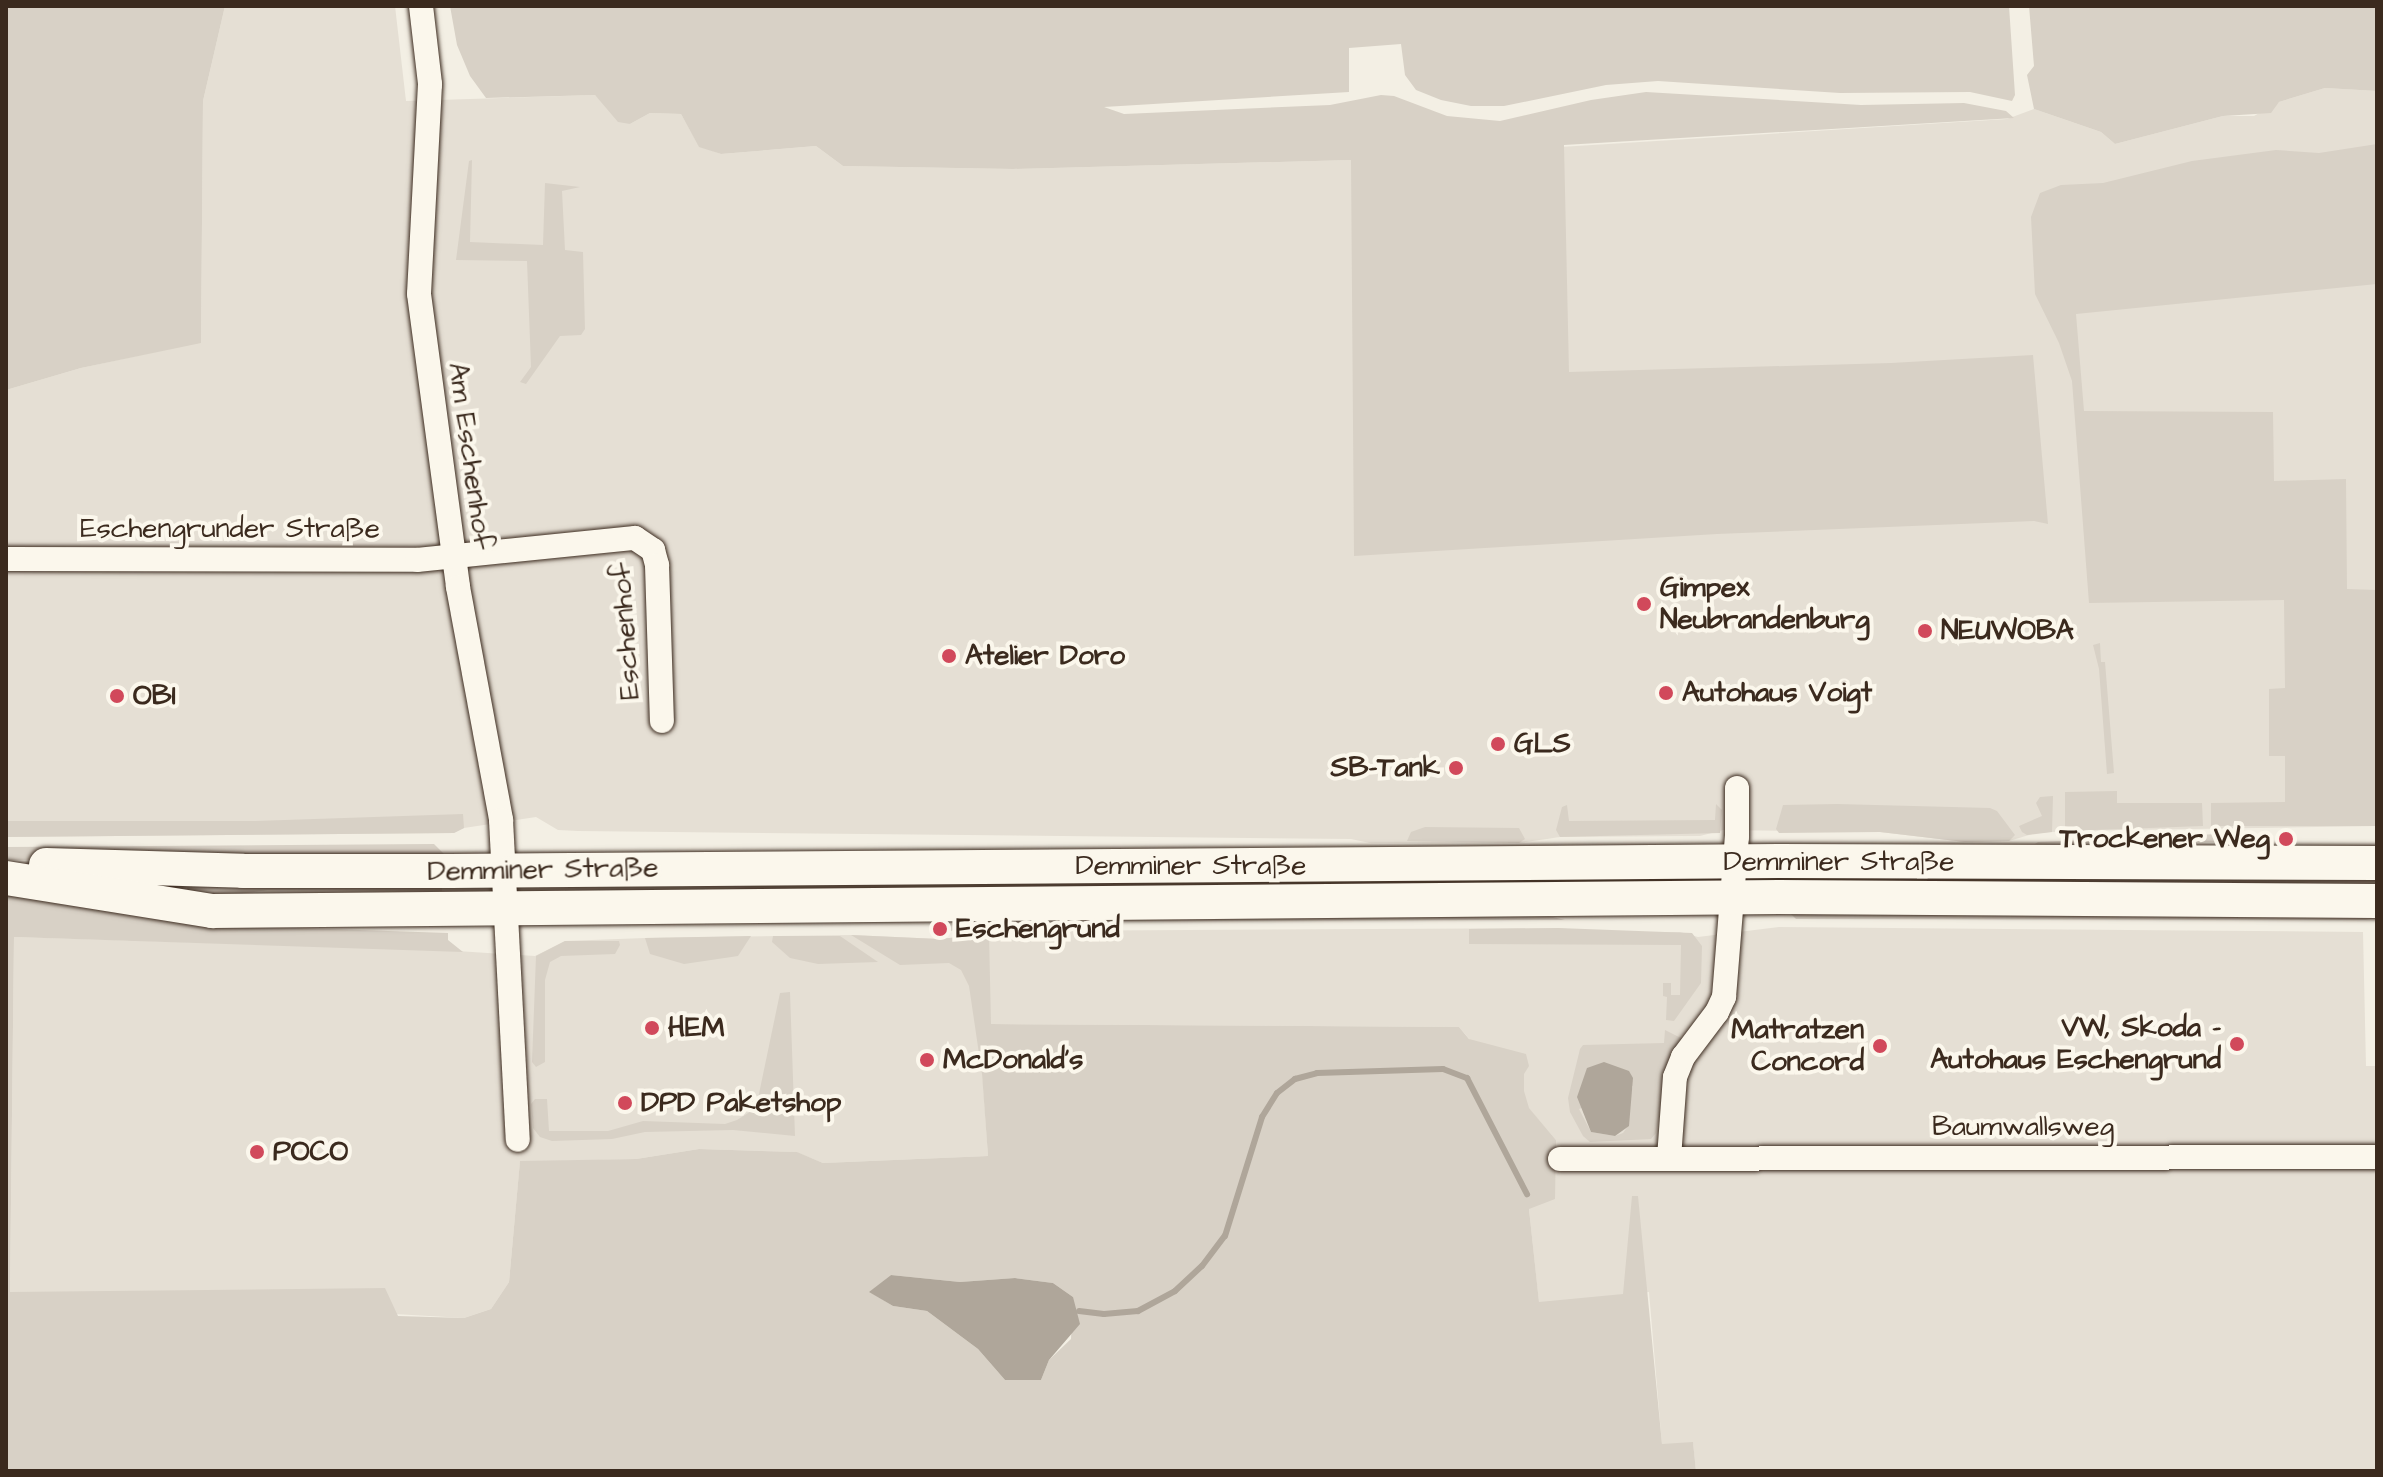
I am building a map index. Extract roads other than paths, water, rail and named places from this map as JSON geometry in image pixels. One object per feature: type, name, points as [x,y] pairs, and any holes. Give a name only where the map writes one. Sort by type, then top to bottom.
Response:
[{"type":"main road","name":"Demminer Straße","points":[[6,865],[243,871],[1734,862],[2377,863]]},
{"type":"main road","name":"Demminer Straße","points":[[6,878],[212,911],[505,911],[791,904],[1731,898],[2377,901]]},
{"type":"street","name":"Am Eschenhof","points":[[421,6],[430,84],[419,294],[453,555],[496,791],[505,911]]},
{"type":"street","name":"Eschenhof","points":[[453,555],[629,538],[648,545],[657,565],[662,721]]},
{"type":"street","name":"Eschengrunder Straße","points":[[6,559],[417,560],[453,555]]},
{"type":"street","points":[[1669,1158],[1675,1077],[1683,1057],[1717,1012],[1724,997],[1737,788]]},
{"type":"street","name":"Demminer Straße","points":[[505,911],[518,1140]]},
{"type":"street","name":"Baumwallsweg","points":[[1560,1159],[2377,1157]]},
{"type":"waterway","points":[[1079,1311],[1104,1314],[1138,1311],[1175,1291],[1202,1266],[1225,1236],[1262,1117],[1277,1093],[1295,1079],[1317,1073],[1443,1069],[1467,1078],[1527,1194]]},
{"type":"place","name":"Gimpex Neubrandenburg","points":[[1644,604]]},
{"type":"place","name":"NEUWOBA","points":[[1925,631]]},
{"type":"place","name":"Atelier Doro","points":[[949,656]]},
{"type":"place","name":"Autohaus Voigt","points":[[1666,693]]},
{"type":"place","name":"OBI","points":[[117,696]]},
{"type":"place","name":"GLS","points":[[1498,744]]},
{"type":"place","name":"SB-Tank","points":[[1456,768]]},
{"type":"place","name":"Trockener Weg","points":[[2286,839]]},
{"type":"place","name":"Eschengrund","points":[[940,929]]},
{"type":"place","name":"HEM","points":[[652,1028]]},
{"type":"place","name":"VW, Skoda - Autohaus Eschengrund","points":[[2237,1044]]},
{"type":"place","name":"Matratzen Concord","points":[[1880,1046]]},
{"type":"place","name":"McDonald's","points":[[927,1060]]},
{"type":"place","name":"DPD Paketshop","points":[[625,1103]]},
{"type":"place","name":"POCO","points":[[257,1152]]}]
